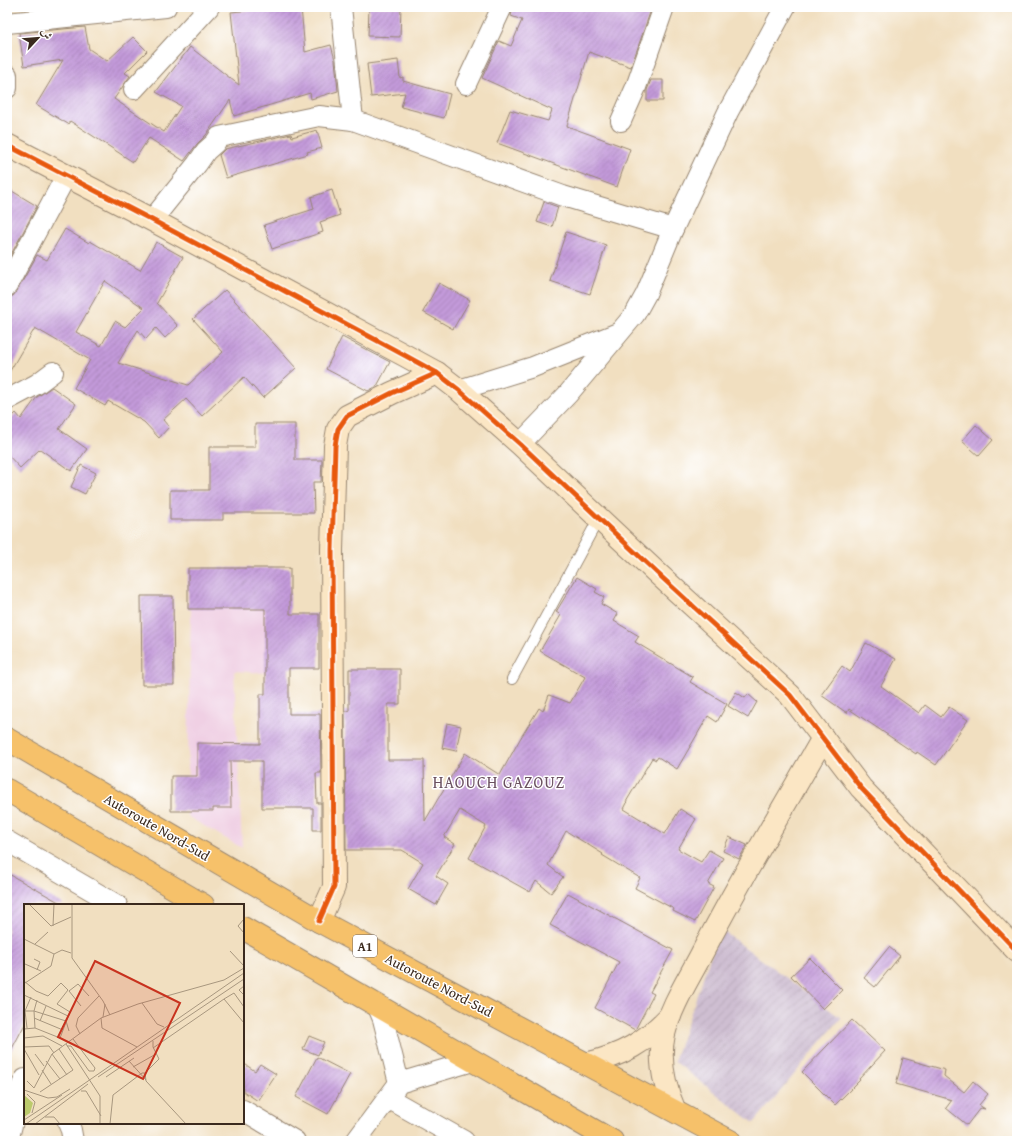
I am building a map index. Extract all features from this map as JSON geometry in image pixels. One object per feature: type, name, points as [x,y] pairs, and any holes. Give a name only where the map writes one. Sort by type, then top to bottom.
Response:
[{"type":"highway","name":"Autoroute Nord-Sud","points":[[7,739],[319,921],[730,1141]]},
{"type":"highway","points":[[7,790],[201,904]]},
{"type":"highway","points":[[244,929],[612,1141]]},
{"type":"street","points":[[7,23],[104,11],[166,7]]},
{"type":"street","points":[[134,89],[209,7]]},
{"type":"street","points":[[341,7],[353,120]]},
{"type":"street","points":[[466,84],[502,7]]},
{"type":"street","points":[[621,121],[636,87],[664,7]]},
{"type":"street","points":[[520,444],[568,394],[635,314],[641,304],[673,229],[728,112],[785,7]]},
{"type":"street","points":[[7,75],[7,88]]},
{"type":"street","points":[[152,220],[206,151],[219,137],[319,116],[353,120],[563,196],[673,229]]},
{"type":"street","points":[[7,145],[152,220],[437,373],[520,444],[790,695],[861,788],[1017,951]]},
{"type":"street","points":[[7,286],[66,176]]},
{"type":"street","points":[[458,390],[533,367],[620,333]]},
{"type":"street","points":[[7,400],[37,384],[53,372]]},
{"type":"street","points":[[319,921],[334,887],[332,550],[335,446],[338,429],[347,416],[392,393],[437,373]]},
{"type":"street","points":[[675,1111],[667,1093],[662,1074],[661,1054],[664,1035],[670,1016],[727,906],[823,738]]},
{"type":"street","points":[[7,841],[113,904]]},
{"type":"street","points":[[378,1007],[383,1019],[393,1091],[464,1141]]},
{"type":"street","points":[[586,1064],[624,1052],[646,1038],[670,1016]]},
{"type":"street","points":[[356,1141],[393,1091],[473,1061]]},
{"type":"street","points":[[8,1141],[20,1082]]},
{"type":"street","points":[[244,1111],[295,1141]]},
{"type":"street","points":[[68,1124],[73,1141]]},
{"type":"lane","points":[[512,679],[598,518]]},
{"type":"shaded area","points":[[191,605],[282,608],[281,674],[234,671],[242,848],[187,816]]},
{"type":"shaded area","points":[[720,929],[841,1018],[754,1123],[674,1061]]},
{"type":"building","points":[[282,7],[301,7],[305,52],[331,45],[335,60],[338,91],[311,99],[310,93],[234,116],[230,100],[206,135],[184,161],[149,138],[133,162],[70,121],[68,124],[36,105],[63,60],[24,66],[19,33],[85,27],[89,49],[107,61],[133,37],[147,51],[125,73],[130,76],[114,99],[164,132],[181,106],[156,92],[190,47],[239,85],[231,12]]},
{"type":"building","points":[[369,7],[401,7],[400,37],[368,36]]},
{"type":"building","points":[[513,7],[652,7],[631,67],[589,52],[567,126],[630,149],[617,187],[497,143],[510,110],[548,121],[552,110],[482,78],[499,41],[511,46],[522,20],[511,16]]},
{"type":"building","points":[[398,60],[400,78],[403,77],[403,81],[450,94],[444,118],[401,107],[405,93],[371,97],[367,64]]},
{"type":"building","points":[[651,80],[663,80],[663,101],[647,101],[647,90]]},
{"type":"building","points":[[317,130],[322,148],[307,152],[308,154],[226,178],[219,155],[225,149],[291,134],[292,137]]},
{"type":"building","points":[[7,188],[37,206],[7,262]]},
{"type":"building","points":[[332,190],[340,215],[320,222],[323,232],[272,249],[264,225],[314,209],[311,197]]},
{"type":"building","points":[[544,202],[558,207],[552,227],[537,222]]},
{"type":"building","points":[[65,229],[89,243],[90,241],[140,270],[156,242],[183,257],[157,303],[178,326],[165,338],[156,328],[146,339],[138,330],[118,363],[188,385],[223,352],[193,319],[225,290],[296,368],[263,398],[244,377],[202,416],[186,399],[163,420],[169,427],[159,438],[144,422],[108,401],[105,406],[74,388],[90,360],[35,328],[7,376],[7,297],[13,296],[17,291],[37,255],[47,260]],"holes":[[[105,281],[144,308],[125,327],[115,321],[101,346],[76,332]]]},
{"type":"building","points":[[566,232],[606,245],[590,294],[550,281]]},
{"type":"building","points":[[439,283],[470,300],[453,329],[423,312]]},
{"type":"building","points":[[342,337],[390,362],[377,386],[368,391],[326,369]]},
{"type":"building","points":[[52,387],[76,404],[59,429],[87,449],[71,471],[40,449],[20,468],[7,454],[7,422],[16,413],[21,419],[37,397]]},
{"type":"building","points":[[255,424],[295,424],[295,460],[322,460],[321,482],[313,482],[314,513],[223,513],[223,520],[170,520],[170,490],[209,490],[209,447],[255,447]]},
{"type":"building","points":[[976,425],[993,440],[979,456],[962,441]]},
{"type":"building","points":[[81,465],[96,473],[85,494],[71,487]]},
{"type":"building","points":[[188,568],[290,568],[290,614],[319,614],[319,668],[289,668],[289,714],[320,714],[321,773],[316,773],[317,803],[321,803],[321,830],[313,830],[313,808],[262,808],[262,761],[230,761],[231,808],[213,808],[213,811],[171,811],[171,776],[197,776],[197,743],[260,744],[260,694],[265,694],[265,609],[188,609]]},
{"type":"building","points":[[577,577],[597,589],[595,592],[604,597],[601,604],[618,614],[614,621],[639,636],[635,642],[693,677],[690,682],[727,704],[717,722],[708,716],[677,769],[658,757],[656,760],[652,758],[626,802],[627,803],[624,809],[665,834],[680,809],[696,819],[678,849],[701,862],[709,850],[723,858],[708,884],[714,887],[695,922],[673,911],[674,909],[635,888],[640,878],[566,831],[548,865],[563,877],[551,893],[536,881],[530,892],[469,858],[486,826],[460,810],[444,837],[455,844],[436,876],[448,884],[436,905],[408,889],[423,863],[402,850],[346,850],[345,711],[349,711],[349,669],[400,669],[400,704],[388,704],[388,760],[424,760],[425,821],[465,753],[500,775],[539,708],[543,711],[549,695],[570,703],[585,677],[540,651],[561,615],[556,612]]},
{"type":"building","points":[[141,596],[173,596],[174,685],[142,685]]},
{"type":"building","points":[[866,643],[896,659],[881,686],[919,713],[925,705],[941,717],[949,707],[968,720],[936,765],[917,752],[916,754],[849,709],[847,713],[821,695],[842,666],[850,672]]},
{"type":"building","points":[[736,692],[745,698],[748,694],[757,702],[748,718],[728,706]]},
{"type":"building","points":[[447,723],[461,726],[456,751],[442,748]]},
{"type":"building","points":[[729,837],[747,845],[739,859],[723,851]]},
{"type":"building","points":[[7,873],[62,904],[24,904],[24,1026],[7,1058]]},
{"type":"building","points":[[568,893],[673,950],[650,992],[654,994],[635,1030],[595,1008],[619,962],[550,925]]},
{"type":"building","points":[[889,947],[900,956],[875,987],[864,978]]},
{"type":"building","points":[[810,958],[842,990],[823,1009],[791,976]]},
{"type":"building","points":[[852,1020],[885,1051],[859,1079],[860,1080],[835,1105],[802,1072]]},
{"type":"building","points":[[309,1036],[324,1042],[318,1055],[303,1049]]},
{"type":"building","points":[[317,1057],[350,1074],[328,1114],[296,1097]]},
{"type":"building","points":[[903,1058],[945,1070],[944,1076],[964,1092],[973,1081],[988,1094],[979,1105],[985,1109],[980,1108],[967,1125],[946,1108],[952,1100],[896,1084]]},
{"type":"building","points":[[244,1064],[255,1071],[260,1064],[276,1074],[258,1101],[244,1092]]},
{"type":"cycle path","points":[[7,145],[152,220],[406,356],[437,373],[459,390],[520,444],[790,695],[861,788],[1017,951]]},
{"type":"cycle path","points":[[319,921],[334,887],[332,550],[335,446],[338,429],[347,416],[392,393],[437,373]]},
{"type":"district","name":"HAOUCH GAZOUZ","points":[[499,782]]}]
